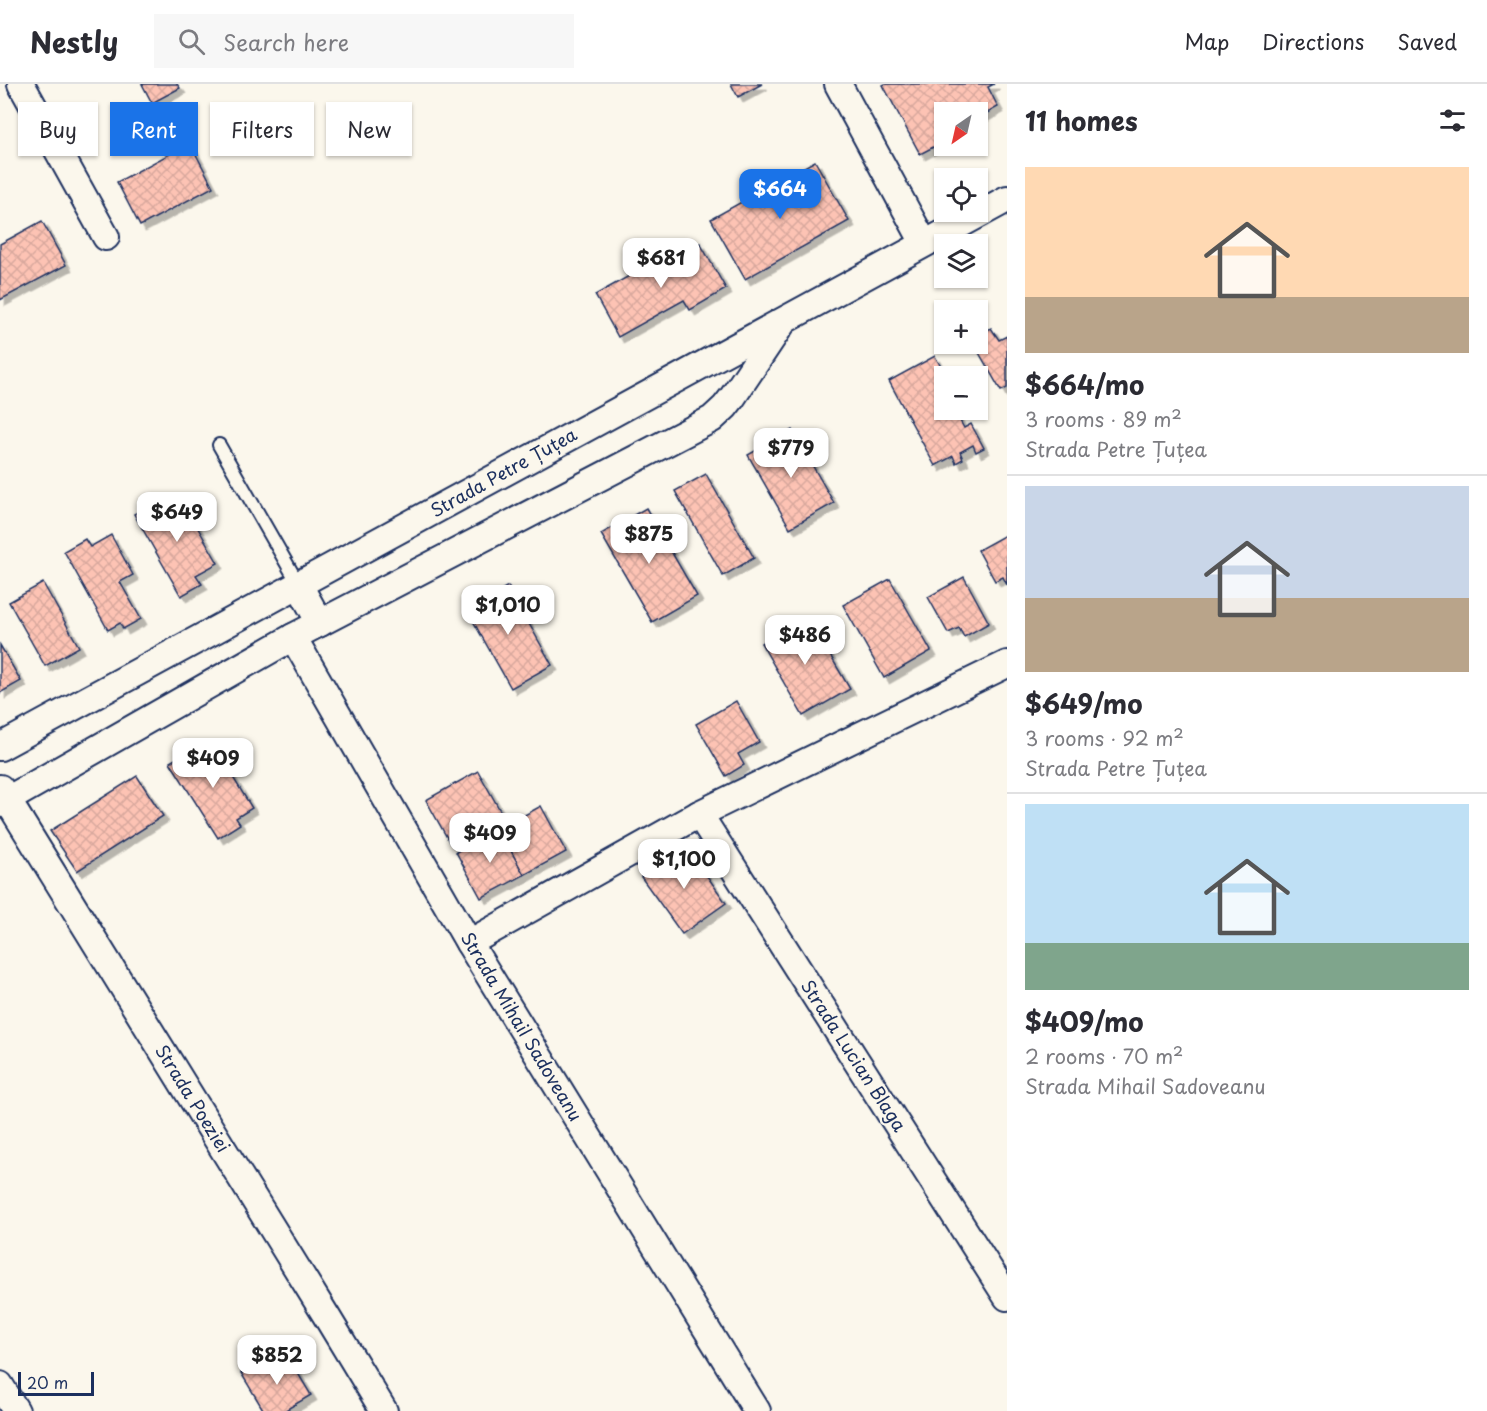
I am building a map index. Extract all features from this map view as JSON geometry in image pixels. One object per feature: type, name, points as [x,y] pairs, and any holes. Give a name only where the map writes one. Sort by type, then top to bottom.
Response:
[{"type":"street","points":[[21,84],[106,237]]},
{"type":"street","points":[[838,84],[924,243]]},
{"type":"street","name":"Strada Petre Țuțea","points":[[0,747],[1007,199]]},
{"type":"street","points":[[2,797],[293,637],[712,419],[732,398],[786,318]]},
{"type":"street","points":[[299,585],[320,623]]},
{"type":"street","name":"Strada Mihail Sadoveanu","points":[[293,637],[469,942],[757,1411]]},
{"type":"street","points":[[469,942],[699,814],[1007,664]]},
{"type":"street","name":"Strada Poeziei","points":[[2,797],[384,1411]]},
{"type":"street","name":"Strada Lucian Blaga","points":[[699,814],[1007,1297]]},
{"type":"street","points":[[0,1385],[16,1411]]},
{"type":"lane","points":[[219,445],[299,585]]},
{"type":"building","points":[[142,84],[177,84],[180,88],[154,102],[151,102]]},
{"type":"building","points":[[731,84],[762,84],[738,97]]},
{"type":"building","points":[[994,84],[988,87],[998,107],[988,112],[988,102],[934,102],[934,147],[920,154],[883,85]]},
{"type":"building","points":[[166,156],[197,156],[213,187],[140,226],[117,182]]},
{"type":"building","points":[[815,161],[849,221],[745,279],[711,219]]},
{"type":"building","points":[[42,221],[66,265],[0,300],[0,244]]},
{"type":"building","points":[[700,243],[726,289],[690,310],[684,300],[618,337],[595,295],[663,257],[666,262]]},
{"type":"building","points":[[991,328],[999,340],[1007,336],[1007,388],[1001,391],[980,354],[988,354],[988,330]]},
{"type":"building","points":[[935,356],[940,366],[934,366],[934,420],[960,420],[964,428],[971,424],[984,448],[976,452],[973,445],[960,452],[963,459],[956,463],[953,456],[935,466],[889,381]]},
{"type":"building","points":[[792,430],[834,503],[790,528],[748,455]]},
{"type":"building","points":[[706,474],[754,558],[723,576],[675,491]]},
{"type":"building","points":[[180,497],[218,563],[196,575],[202,584],[181,596],[134,514],[153,503],[157,510]]},
{"type":"building","points":[[646,508],[697,596],[652,622],[601,534]]},
{"type":"building","points":[[1007,534],[1007,585],[1003,577],[995,581],[978,550]]},
{"type":"building","points":[[111,535],[133,575],[120,582],[141,619],[123,629],[120,623],[108,630],[64,551],[85,539],[90,547]]},
{"type":"building","points":[[964,577],[989,623],[964,637],[959,628],[948,633],[928,597]]},
{"type":"building","points":[[890,579],[931,651],[884,678],[843,605]]},
{"type":"building","points":[[43,583],[79,647],[45,666],[9,602]]},
{"type":"building","points":[[508,586],[552,665],[511,688],[464,605],[483,594],[486,599]]},
{"type":"building","points":[[807,616],[850,689],[803,716],[761,643]]},
{"type":"building","points":[[0,645],[21,681],[0,693]]},
{"type":"building","points":[[736,701],[759,742],[738,754],[744,765],[726,776],[696,724]]},
{"type":"building","points":[[213,745],[252,808],[236,818],[240,824],[218,838],[170,762],[187,752],[191,759]]},
{"type":"building","points":[[478,771],[502,814],[450,843],[426,800]]},
{"type":"building","points":[[137,776],[163,816],[77,871],[50,831]]},
{"type":"building","points":[[541,806],[566,852],[524,875],[499,829]]},
{"type":"building","points":[[499,829],[524,875],[481,898],[456,852]]},
{"type":"building","points":[[686,846],[726,903],[682,934],[641,877]]},
{"type":"building","points":[[290,1360],[311,1395],[284,1411],[264,1411],[241,1373]]}]
